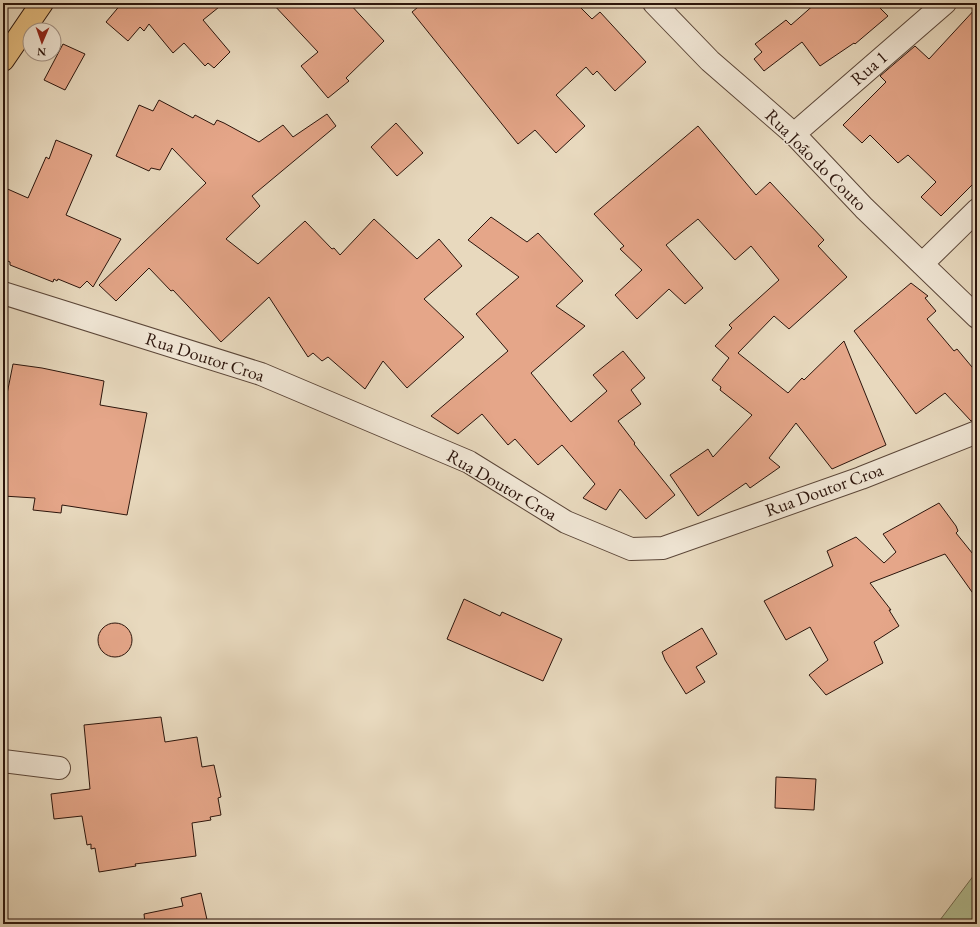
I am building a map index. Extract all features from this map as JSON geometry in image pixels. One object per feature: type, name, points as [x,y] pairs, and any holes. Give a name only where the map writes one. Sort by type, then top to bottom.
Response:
[{"type":"main road","points":[[3,60],[42,3]]},
{"type":"street","name":"Rua João do Couto","points":[[654,3],[710,61],[794,134],[864,208],[977,317]]},
{"type":"street","name":"Rua 1","points":[[794,134],[945,3]]},
{"type":"street","points":[[922,264],[977,210]]},
{"type":"street","name":"Rua Doutor Croa","points":[[3,293],[261,374],[469,462],[566,522],[631,550],[663,548],[861,478],[975,435]]},
{"type":"street","points":[[3,761],[59,768]]},
{"type":"green space","points":[[977,871],[977,924],[937,924]]},
{"type":"building","points":[[122,3],[224,3],[203,20],[230,52],[214,68],[208,63],[205,66],[184,43],[173,53],[149,24],[144,31],[140,27],[128,41],[106,22]]},
{"type":"building","points":[[272,3],[349,3],[384,41],[346,78],[349,81],[328,98],[301,66],[318,52]]},
{"type":"building","points":[[423,3],[576,3],[592,19],[600,12],[646,62],[615,91],[597,71],[593,75],[586,67],[556,95],[585,126],[556,153],[535,130],[518,144],[412,12]]},
{"type":"building","points":[[816,3],[875,3],[888,16],[855,44],[854,43],[820,66],[802,42],[764,71],[754,59],[762,52],[755,44],[786,20],[791,25]]},
{"type":"building","points":[[977,7],[977,180],[941,216],[921,197],[936,182],[908,155],[898,163],[870,135],[862,143],[843,125],[886,82],[880,76],[915,46],[929,59]]},
{"type":"building","points":[[63,44],[85,54],[65,90],[44,80],[54,62],[62,62]]},
{"type":"building","points":[[159,100],[193,118],[195,115],[214,125],[217,120],[259,142],[283,125],[293,137],[327,114],[336,126],[252,196],[260,206],[226,239],[258,264],[305,221],[332,249],[334,248],[340,255],[374,219],[417,259],[439,239],[462,266],[424,299],[464,337],[407,388],[383,361],[365,389],[328,357],[322,361],[313,353],[308,357],[269,297],[221,342],[173,290],[171,291],[149,268],[116,301],[99,285],[206,183],[172,148],[160,170],[151,168],[149,171],[116,156],[139,105],[153,111]]},
{"type":"building","points":[[396,123],[423,153],[397,176],[371,147]]},
{"type":"building","points":[[698,126],[756,195],[770,182],[824,240],[818,246],[847,277],[789,329],[774,316],[738,353],[788,393],[802,378],[804,380],[844,341],[886,445],[832,469],[796,423],[769,458],[780,467],[750,488],[746,483],[698,516],[670,475],[708,449],[713,457],[752,415],[720,390],[721,387],[712,380],[729,358],[715,346],[732,328],[729,325],[779,280],[751,246],[735,260],[698,219],[666,245],[703,288],[685,304],[669,289],[637,319],[615,295],[642,270],[620,249],[624,246],[594,214]]},
{"type":"building","points":[[56,140],[92,155],[66,215],[121,239],[93,287],[87,281],[80,288],[58,279],[57,281],[54,279],[53,282],[10,265],[10,262],[3,259],[3,187],[28,198],[46,157],[49,159]]},
{"type":"building","points":[[491,217],[527,242],[538,233],[583,281],[556,306],[585,326],[531,373],[571,422],[607,391],[593,375],[623,351],[645,378],[631,390],[641,404],[618,421],[635,443],[634,444],[675,495],[646,519],[620,489],[606,510],[583,498],[595,484],[562,445],[538,465],[515,439],[508,445],[482,414],[458,434],[431,416],[508,351],[476,314],[519,277],[468,240]]},
{"type":"building","points":[[911,283],[928,296],[925,298],[936,311],[927,319],[954,351],[957,349],[977,373],[977,420],[971,421],[945,393],[916,414],[854,331]]},
{"type":"building","points":[[13,364],[42,368],[104,381],[100,405],[147,413],[127,515],[62,505],[61,513],[33,510],[35,498],[3,496],[3,414]]},
{"type":"building","points":[[939,503],[956,526],[958,531],[956,533],[977,559],[977,599],[945,554],[870,583],[891,610],[889,610],[899,626],[874,642],[883,663],[826,695],[809,675],[828,660],[810,627],[786,640],[764,601],[833,566],[827,551],[856,537],[884,563],[896,552],[883,534]]},
{"type":"building","points":[[464,599],[500,616],[502,612],[562,639],[543,681],[447,639]]},
{"type":"building","points":[[118,623],[127,628],[131,633],[131,647],[127,652],[122,656],[112,657],[108,656],[99,647],[98,637],[99,633],[108,624]]},
{"type":"building","points":[[702,628],[717,654],[696,667],[705,682],[686,694],[665,660],[662,652]]},
{"type":"building","points":[[161,717],[165,742],[197,737],[202,767],[214,765],[221,797],[218,798],[221,815],[210,817],[211,820],[192,823],[196,856],[135,864],[136,866],[99,872],[95,848],[91,849],[91,844],[87,845],[82,816],[54,819],[51,794],[90,789],[84,725]]},
{"type":"building","points":[[776,777],[816,779],[814,810],[775,808]]},
{"type":"building","points":[[201,893],[208,924],[145,924],[144,914],[183,906],[181,898]]}]
